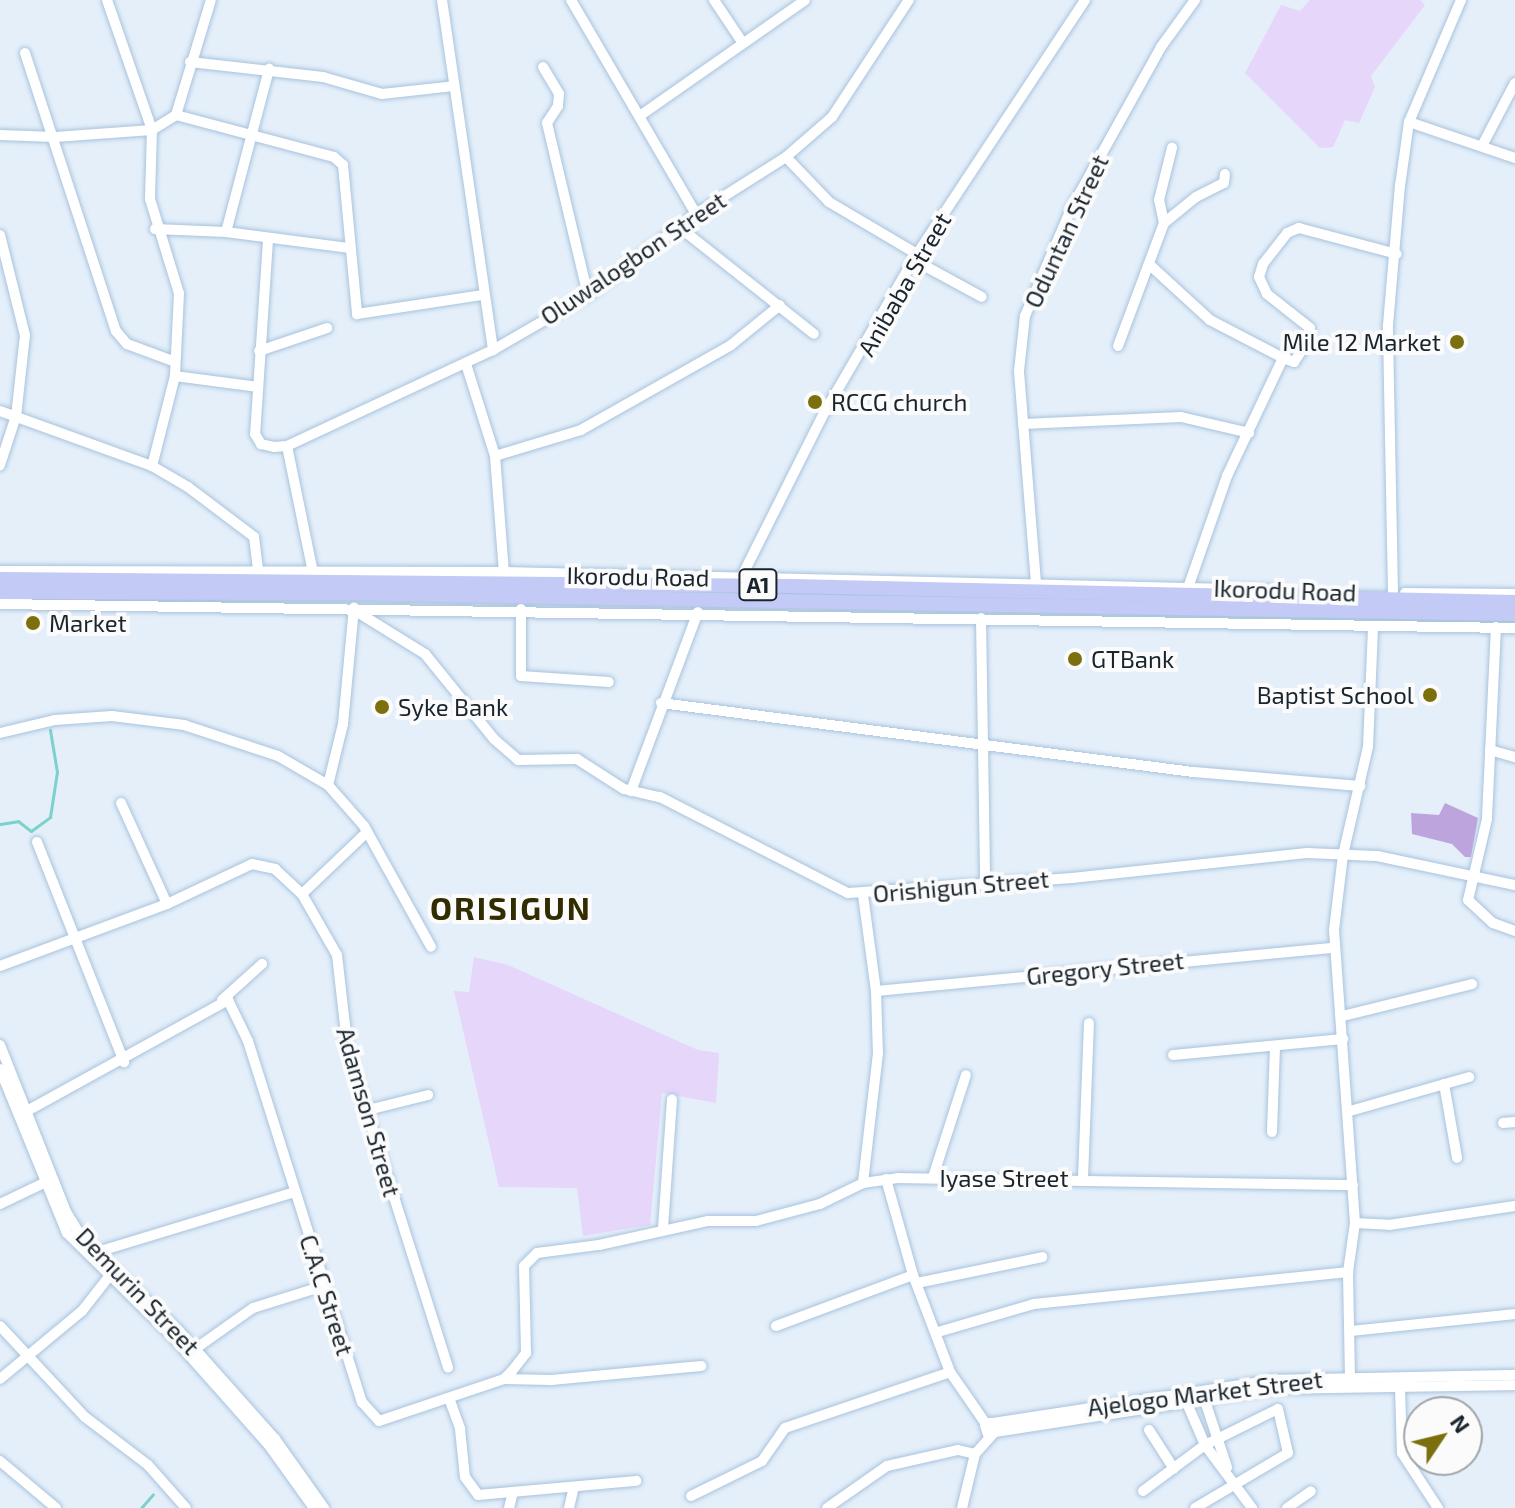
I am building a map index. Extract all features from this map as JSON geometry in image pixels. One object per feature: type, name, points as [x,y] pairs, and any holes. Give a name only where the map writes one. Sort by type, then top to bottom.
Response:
[{"type":"highway","name":"Ikorodu Road","points":[[0,579],[1044,586],[1515,602]]},
{"type":"highway","name":"Ikorodu Road","points":[[0,592],[411,594],[1515,614]]},
{"type":"street","points":[[107,0],[152,130],[150,199],[155,229],[179,293],[173,361],[175,376],[152,466]]},
{"type":"street","points":[[0,135],[55,137],[152,130],[176,115],[211,0]]},
{"type":"street","points":[[442,0],[482,295],[493,350]]},
{"type":"street","points":[[571,0],[641,115],[696,214]]},
{"type":"street","points":[[714,0],[742,42]]},
{"type":"street","points":[[641,115],[805,0]]},
{"type":"street","name":"Oluwalogbon Street","points":[[287,446],[466,364],[588,295],[696,214],[786,157],[832,117],[909,0]]},
{"type":"street","name":"Anibaba Street","points":[[741,578],[824,413],[916,257],[1085,0]]},
{"type":"street","name":"Oduntan Street","points":[[1044,586],[1019,371],[1025,316],[1072,207],[1161,47],[1195,0]]},
{"type":"street","points":[[1393,593],[1388,325],[1409,122],[1461,0]]},
{"type":"street","points":[[25,53],[120,340],[173,361]]},
{"type":"street","points":[[190,62],[323,77],[382,94],[454,86]]},
{"type":"street","points":[[543,67],[559,94],[558,106],[547,123],[588,295]]},
{"type":"street","points":[[226,232],[269,69]]},
{"type":"street","points":[[1483,144],[1515,83]]},
{"type":"street","points":[[176,115],[252,138],[334,157],[343,165],[357,314],[482,295]]},
{"type":"street","points":[[1409,122],[1483,144],[1515,158]]},
{"type":"street","points":[[1118,346],[1151,266],[1164,223],[1159,200],[1172,148]]},
{"type":"street","points":[[786,157],[829,202],[982,297]]},
{"type":"street","points":[[1164,223],[1196,197],[1224,183],[1225,174]]},
{"type":"street","points":[[679,227],[814,334]]},
{"type":"street","points":[[155,229],[226,232],[268,240],[350,248]]},
{"type":"street","points":[[1151,266],[1210,320],[1290,362],[1299,357],[1310,328],[1278,306],[1259,277],[1263,264],[1287,233],[1316,229],[1397,254]]},
{"type":"street","points":[[0,235],[25,327],[16,416],[0,465]]},
{"type":"street","points":[[268,240],[255,434],[261,444],[287,446],[313,573]]},
{"type":"street","points":[[495,456],[581,430],[731,345],[780,305]]},
{"type":"street","points":[[259,351],[327,328]]},
{"type":"street","points":[[1188,588],[1227,476],[1283,358]]},
{"type":"street","points":[[466,364],[495,456],[504,572]]},
{"type":"street","points":[[175,376],[258,387]]},
{"type":"street","points":[[0,411],[152,466],[254,537],[258,572]]},
{"type":"street","points":[[1023,424],[1181,417],[1249,433]]},
{"type":"street","name":"Ikorodu Road","points":[[0,571],[504,572],[1044,586]]},
{"type":"street","name":"Ikorodu Road","points":[[1133,590],[1188,588],[1515,594]]},
{"type":"street","name":"Ikorodu Road","points":[[0,604],[521,609],[1515,628]]},
{"type":"street","points":[[328,785],[343,724],[354,608]]},
{"type":"street","name":"Orishigun Street","points":[[354,608],[425,654],[507,753],[527,763],[570,757],[631,791],[660,797],[836,890],[863,895],[1307,853],[1343,855],[1515,885]]},
{"type":"street","points":[[521,609],[521,676],[609,682]]},
{"type":"street","points":[[631,791],[661,703],[698,612]]},
{"type":"street","points":[[981,618],[985,882]]},
{"type":"street","points":[[1350,1378],[1348,1272],[1355,1223],[1343,1016],[1334,948],[1343,855],[1368,747],[1373,626]]},
{"type":"street","points":[[1496,627],[1485,830],[1470,876],[1471,905],[1493,923],[1515,931]]},
{"type":"street","points":[[661,703],[1328,787],[1360,786]]},
{"type":"street","points":[[0,733],[84,717],[184,725],[278,756],[328,785],[367,832],[431,947]]},
{"type":"street","points":[[1490,750],[1515,757]]},
{"type":"street","points":[[0,966],[167,904],[121,803]]},
{"type":"street","points":[[302,894],[367,832]]},
{"type":"street","points":[[37,842],[124,1062]]},
{"type":"street","name":"Adamson Street","points":[[167,904],[252,864],[275,869],[302,894],[337,955],[343,1031],[448,1368]]},
{"type":"street","points":[[863,895],[876,991],[878,1053],[863,1183]]},
{"type":"street","name":"Gregory Street","points":[[876,991],[1334,948]]},
{"type":"street","points":[[27,1111],[124,1062],[222,1000],[262,964]]},
{"type":"street","points":[[1343,1016],[1472,984]]},
{"type":"street","name":"C.A.C Street","points":[[222,1000],[232,1005],[242,1026],[323,1286],[362,1402],[373,1418],[385,1421],[504,1379]]},
{"type":"street","points":[[1083,1178],[1089,1023]]},
{"type":"street","points":[[1173,1055],[1343,1039]]},
{"type":"street","name":"Demurin Street","points":[[0,1045],[66,1212],[97,1252],[195,1349],[275,1439],[324,1508]]},
{"type":"street","points":[[1272,1132],[1275,1046]]},
{"type":"street","name":"Demurin Street","points":[[0,1069],[4,1093],[67,1233],[111,1274],[268,1444],[309,1506]]},
{"type":"street","points":[[933,1177],[966,1075]]},
{"type":"street","points":[[1350,1111],[1469,1077]]},
{"type":"street","points":[[1444,1084],[1457,1158]]},
{"type":"street","points":[[368,1110],[428,1095]]},
{"type":"street","points":[[504,1379],[526,1353],[527,1259],[663,1228],[672,1099]]},
{"type":"street","name":"Iyase Street","points":[[663,1228],[756,1221],[820,1204],[863,1183],[886,1179],[1083,1178],[1251,1186],[1353,1185]]},
{"type":"street","points":[[886,1179],[915,1279],[938,1332],[950,1372],[991,1428],[975,1454],[962,1508]]},
{"type":"street","points":[[0,1204],[46,1182]]},
{"type":"street","points":[[97,1252],[294,1192]]},
{"type":"street","points":[[1355,1223],[1403,1223],[1515,1206]]},
{"type":"street","points":[[776,1326],[915,1279],[1042,1257]]},
{"type":"street","points":[[938,1332],[1034,1304],[1348,1272]]},
{"type":"street","points":[[0,1379],[32,1358],[82,1311],[111,1274]]},
{"type":"street","points":[[195,1349],[253,1308],[323,1286]]},
{"type":"street","points":[[1351,1331],[1515,1314]]},
{"type":"street","points":[[0,1326],[85,1417],[156,1472],[186,1508]]},
{"type":"street","points":[[504,1379],[551,1380],[701,1366]]},
{"type":"street","points":[[691,1496],[762,1461],[785,1428],[950,1372]]},
{"type":"street","name":"Ajelogo Market Street","points":[[991,1428],[1206,1388],[1350,1378],[1515,1375]]},
{"type":"street","name":"Ajelogo Market Street","points":[[991,1428],[1320,1385],[1515,1385]]},
{"type":"street","points":[[1400,1387],[1402,1453],[1438,1508]]},
{"type":"street","points":[[449,1398],[469,1488],[478,1495],[512,1496],[636,1481]]},
{"type":"street","points":[[1204,1398],[1227,1469],[1252,1508]]},
{"type":"street","points":[[1186,1401],[1205,1445],[1227,1469]]},
{"type":"street","points":[[1143,1491],[1205,1445],[1275,1409],[1280,1412],[1288,1453],[1195,1508]]},
{"type":"street","points":[[1149,1430],[1174,1469]]},
{"type":"street","points":[[827,1508],[887,1466],[958,1450],[975,1454]]},
{"type":"street","points":[[0,1461],[56,1508]]},
{"type":"street","points":[[569,1508],[573,1490]]},
{"type":"street","points":[[1287,1508],[1311,1491]]},
{"type":"street","points":[[509,1508],[512,1496]]},
{"type":"shaded area","points":[[1310,0],[1420,0],[1425,5],[1371,76],[1375,87],[1359,123],[1345,120],[1333,147],[1320,148],[1245,73],[1281,5],[1300,11]]},
{"type":"shaded area","points":[[1445,803],[1478,818],[1471,857],[1465,857],[1452,844],[1412,834],[1411,813],[1439,815]]},
{"type":"shaded area","points":[[474,957],[508,965],[698,1050],[719,1053],[716,1103],[662,1093],[650,1225],[583,1236],[577,1188],[499,1187],[454,991],[469,992]]},
{"type":"waterway","points":[[0,824],[18,821],[31,831],[50,817],[57,772],[50,730]]},
{"type":"waterway","points":[[141,1508],[153,1494]]},
{"type":"place","name":"Mile 12 Market","points":[[1457,342]]},
{"type":"place","name":"RCCG church","points":[[815,402]]},
{"type":"place","name":"Market","points":[[33,623]]},
{"type":"place","name":"GTBank","points":[[1075,659]]},
{"type":"place","name":"Baptist School","points":[[1430,695]]},
{"type":"place","name":"Syke Bank","points":[[382,707]]},
{"type":"district","name":"ORISIGUN","points":[[511,907]]}]
